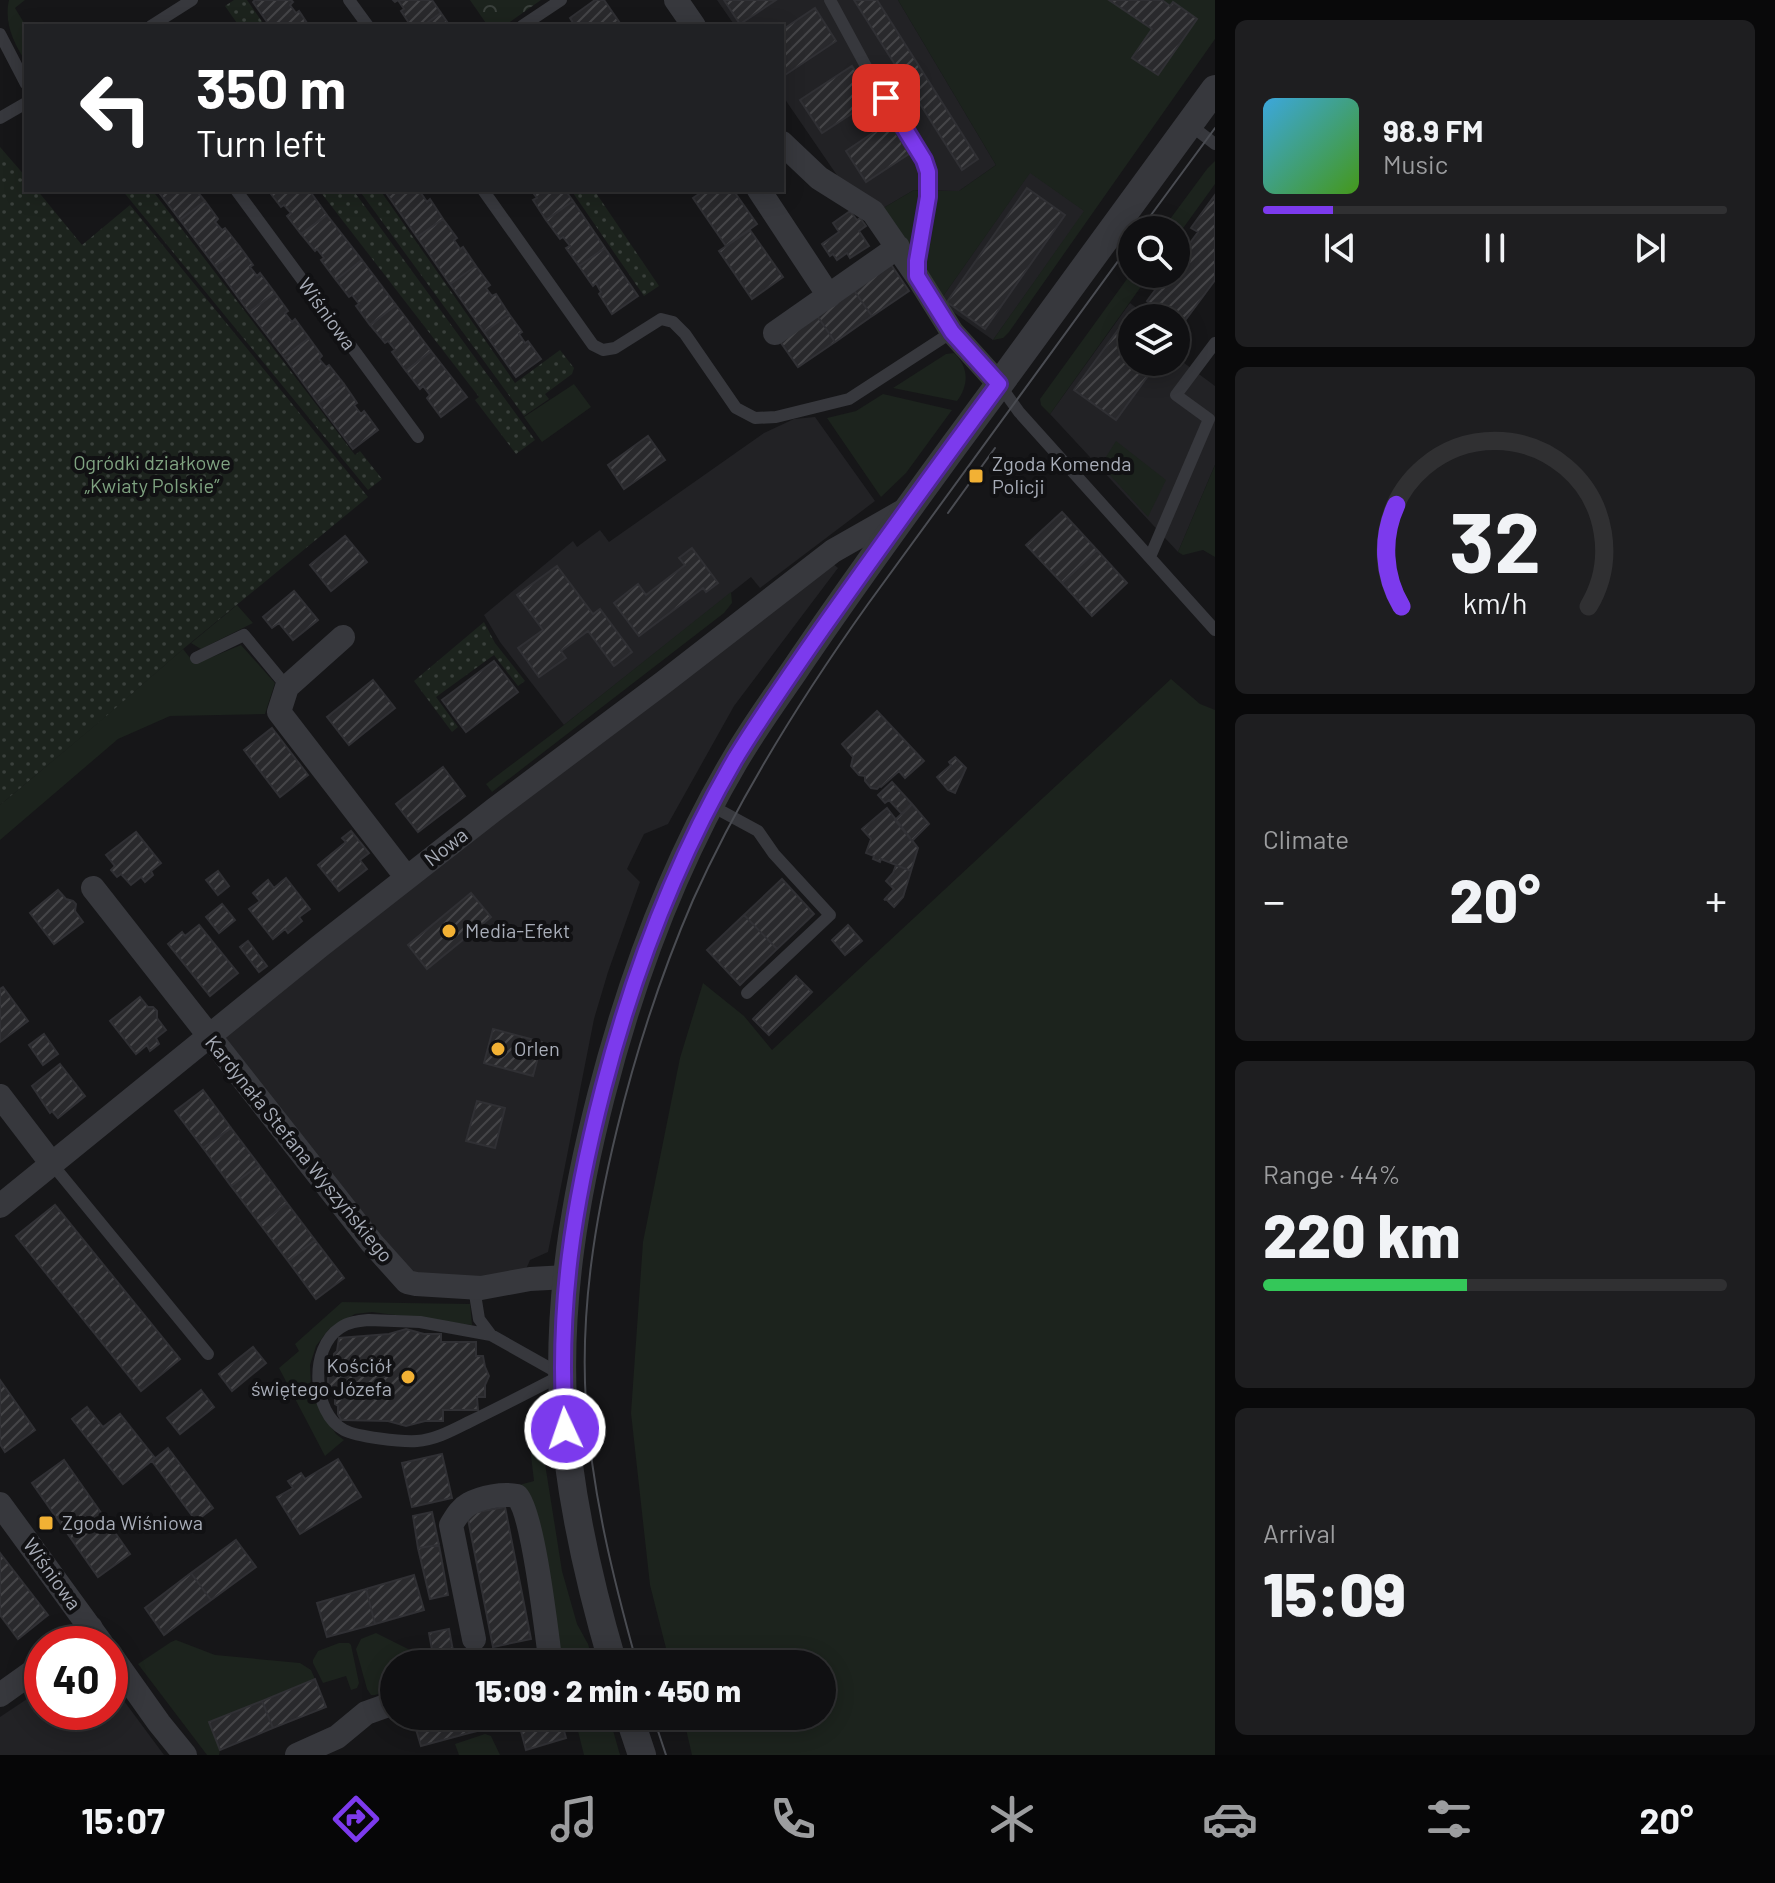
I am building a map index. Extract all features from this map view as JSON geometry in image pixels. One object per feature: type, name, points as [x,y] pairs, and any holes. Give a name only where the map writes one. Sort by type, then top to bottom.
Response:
[{"type":"street","points":[[676,0],[693,24]]},
{"type":"street","points":[[609,1650],[580,1531],[565,1429],[562,1375],[564,1309],[576,1207],[590,1140],[627,1002],[658,916],[710,805],[765,713],[907,509],[1215,89]]},
{"type":"street","points":[[784,145],[819,178],[873,212],[952,332],[999,384]]},
{"type":"street","points":[[760,192],[829,296]]},
{"type":"street","points":[[775,333],[898,247]]},
{"type":"street","name":"Nowa","points":[[0,1206],[407,878],[833,551],[907,509]]},
{"type":"street","points":[[343,637],[287,687],[279,712],[407,878]]},
{"type":"street","name":"Kardynała Stefana Wyszyńskiego","points":[[93,888],[372,1243],[407,1282],[474,1288],[567,1277]]},
{"type":"street","points":[[0,1096],[52,1164]]},
{"type":"street","points":[[474,1639],[451,1525],[459,1512],[470,1503],[499,1496],[517,1496],[524,1507],[533,1545],[549,1650]]},
{"type":"street","name":"Wiśniowa","points":[[0,1504],[90,1626]]},
{"type":"street","points":[[0,1695],[24,1678]]},
{"type":"street","points":[[128,1679],[185,1755]]},
{"type":"street","points":[[297,1755],[337,1737],[366,1713],[380,1708]]},
{"type":"street","points":[[634,1730],[642,1755]]},
{"type":"lane","points":[[154,24],[192,0]]},
{"type":"lane","points":[[349,0],[367,24]]},
{"type":"lane","points":[[525,24],[561,0]]},
{"type":"lane","points":[[830,0],[927,167],[928,197],[917,276]]},
{"type":"lane","points":[[0,34],[24,80]]},
{"type":"lane","points":[[0,118],[24,104]]},
{"type":"lane","points":[[1189,124],[1215,144]]},
{"type":"lane","name":"Wiśniowa","points":[[237,192],[418,437]]},
{"type":"lane","points":[[484,192],[593,345],[603,350],[615,348],[661,319],[673,322],[685,334],[736,408],[755,418],[776,417],[849,399],[952,332]]},
{"type":"lane","points":[[1150,557],[1209,419],[1176,395],[1215,343]]},
{"type":"lane","points":[[999,384],[1019,412],[1215,630]]},
{"type":"lane","points":[[196,658],[244,635],[287,687]]},
{"type":"lane","points":[[710,805],[758,831],[774,854],[830,915],[747,993]]},
{"type":"lane","points":[[52,1164],[208,1354]]},
{"type":"lane","points":[[474,1288],[479,1319],[491,1335]]},
{"type":"lane","points":[[369,1320],[420,1322],[491,1335],[562,1375],[445,1434],[419,1441],[345,1431],[327,1411],[317,1374],[320,1357],[338,1329],[369,1320]]},
{"type":"shaded area","points":[[717,0],[898,0],[996,165],[959,191],[914,190],[880,210],[845,187],[784,98],[784,24],[734,24]]},
{"type":"shaded area","points":[[1030,172],[1085,211],[993,340],[939,302]]},
{"type":"shaded area","points":[[1118,320],[1118,376],[1190,376],[1190,367],[1215,386],[1215,465],[1178,552],[1050,414]]},
{"type":"shaded area","points":[[815,417],[875,501],[760,588],[751,577],[564,725],[500,642],[484,615],[573,541],[577,547],[600,530],[609,542],[764,433],[794,419]]},
{"type":"shaded area","points":[[832,563],[838,568],[734,706],[668,824],[644,834],[627,869],[640,882],[594,1019],[548,1252],[530,1260],[524,1274],[482,1282],[415,1278],[217,1037]]},
{"type":"shaded area","points":[[24,1701],[24,1730],[128,1730],[128,1706],[164,1755],[0,1755],[0,1717]]},
{"type":"green space","points":[[9,0],[25,0],[15,8],[25,24],[24,59],[11,32]]},
{"type":"green space","points":[[234,0],[247,0],[264,24],[238,24],[225,6]]},
{"type":"green space","points":[[470,0],[541,0],[507,24],[487,24]]},
{"type":"green space","points":[[898,0],[1215,0],[1215,39],[1003,338],[993,340],[1084,211],[1030,173],[939,302],[923,272],[932,191],[959,191],[996,165]]},
{"type":"green space","name":"Ogródki działkowe „Kwiaty Polskie”","points":[[0,147],[24,175],[24,192],[39,192],[82,245],[130,205],[368,497],[0,805]]},
{"type":"green space","points":[[1215,161],[1215,184],[1190,219],[1190,216],[1172,216]]},
{"type":"green space","points":[[914,190],[924,191],[912,260],[880,210]]},
{"type":"green space","points":[[124,192],[154,192],[355,455],[360,451],[382,479],[368,490]]},
{"type":"green space","points":[[321,192],[354,192],[535,440],[516,454],[475,400],[479,397]]},
{"type":"green space","points":[[360,192],[381,192],[515,383],[560,350],[574,368],[572,374],[545,394],[549,399],[524,416]]},
{"type":"green space","points":[[572,192],[595,192],[659,286],[644,296]]},
{"type":"green space","points":[[1120,288],[1140,288],[1129,304],[1118,304],[1118,319],[1050,414],[1041,405],[1040,399]]},
{"type":"green space","points":[[954,353],[966,376],[964,389],[957,401],[893,388],[946,354]]},
{"type":"green space","points":[[574,384],[591,407],[542,442],[524,417]]},
{"type":"green space","points":[[883,394],[952,410],[906,473],[881,497],[827,418],[856,411]]},
{"type":"green space","points":[[1116,441],[1166,480],[1148,517],[1101,465]]},
{"type":"green space","points":[[1215,465],[1215,557],[1203,550],[1183,555],[1178,552]]},
{"type":"green space","points":[[731,592],[732,603],[724,613],[492,792],[486,784]]},
{"type":"green space","points":[[237,605],[253,623],[201,649],[191,643]]},
{"type":"green space","points":[[484,622],[495,643],[525,681],[518,686],[494,655],[436,697],[458,727],[452,732],[414,681]]},
{"type":"green space","points":[[241,645],[275,683],[265,714],[170,716],[118,739],[0,840],[0,805],[183,649],[195,664]]},
{"type":"green space","points":[[1171,679],[1200,704],[1215,710],[1215,1755],[692,1755],[686,1730],[836,1730],[836,1650],[666,1650],[650,1585],[631,1413],[643,1242],[680,1058],[703,983],[744,1016],[772,1050]]},
{"type":"green space","points":[[342,1302],[470,1304],[472,1325],[372,1312],[355,1314],[329,1329],[316,1346],[310,1365],[311,1385],[317,1405],[336,1434],[344,1440],[325,1456],[279,1368],[299,1351],[295,1344]]},
{"type":"green space","points":[[537,1413],[562,1571],[577,1624],[590,1650],[558,1650],[532,1499],[486,1494],[534,1481],[526,1414]]},
{"type":"green space","points":[[376,1633],[410,1650],[380,1650],[380,1693],[375,1695],[367,1689],[356,1649],[361,1639]]},
{"type":"green space","points":[[176,1640],[215,1655],[300,1663],[311,1670],[315,1679],[209,1722],[220,1750],[219,1755],[207,1755],[138,1664]]},
{"type":"green space","points":[[339,1643],[351,1645],[359,1683],[357,1688],[351,1690],[346,1676],[323,1683],[313,1663],[318,1651]]},
{"type":"green space","points":[[578,1730],[613,1730],[620,1755],[584,1755]]},
{"type":"green space","points":[[485,1734],[491,1736],[500,1755],[459,1755],[455,1744]]},
{"type":"building","points":[[291,0],[290,5],[296,13],[299,11],[308,24],[269,24],[253,2]]},
{"type":"building","points":[[398,0],[432,0],[441,13],[425,24],[410,24],[401,11],[404,9]]},
{"type":"building","points":[[595,0],[604,0],[621,24],[574,24],[570,18]]},
{"type":"building","points":[[724,0],[776,0],[740,24]]},
{"type":"building","points":[[854,0],[877,0],[978,159],[962,170]]},
{"type":"building","points":[[1109,0],[1162,0],[1170,6],[1173,2],[1197,19],[1158,75],[1132,58],[1152,29]]},
{"type":"building","points":[[815,8],[836,41],[784,76],[784,29]]},
{"type":"building","points":[[441,13],[449,24],[425,24]]},
{"type":"building","points":[[852,66],[874,99],[822,133],[800,100]]},
{"type":"building","points":[[889,122],[909,154],[866,182],[846,151]]},
{"type":"building","points":[[1027,188],[1065,215],[985,329],[947,302]]},
{"type":"building","points":[[159,192],[198,192],[205,201],[180,220]]},
{"type":"building","points":[[270,192],[310,192],[327,215],[301,234],[287,216],[291,213],[284,205],[281,207]]},
{"type":"building","points":[[385,192],[422,192],[427,202],[430,199],[443,219],[417,237]]},
{"type":"building","points":[[532,192],[566,192],[573,201],[546,220],[533,200],[537,198]]},
{"type":"building","points":[[702,192],[734,192],[757,224],[726,246],[693,198]]},
{"type":"building","points":[[1215,195],[1215,280],[1190,314],[1190,304],[1151,304],[1147,301],[1157,288],[1190,288],[1190,243],[1198,232],[1191,228]]},
{"type":"building","points":[[205,201],[218,219],[215,222],[222,230],[225,228],[240,247],[215,266],[180,220]]},
{"type":"building","points":[[573,201],[605,248],[579,266],[566,248],[570,246],[563,237],[560,239],[546,220]]},
{"type":"building","points":[[850,211],[866,226],[859,231],[869,246],[850,258],[847,253],[837,260],[822,244],[839,232],[833,223]]},
{"type":"building","points":[[327,215],[362,260],[336,280],[321,260],[324,258],[301,234]]},
{"type":"building","points":[[443,219],[457,238],[454,240],[460,249],[463,247],[476,266],[450,284],[417,237]]},
{"type":"building","points":[[750,230],[783,277],[752,299],[719,251]]},
{"type":"building","points":[[240,247],[253,265],[250,267],[257,276],[260,273],[275,293],[249,312],[215,266]]},
{"type":"building","points":[[605,248],[638,296],[612,314],[596,283],[593,286],[579,266]]},
{"type":"building","points":[[362,260],[396,305],[370,325],[356,306],[359,304],[336,280]]},
{"type":"building","points":[[890,263],[909,291],[872,316],[853,289]]},
{"type":"building","points":[[476,266],[490,285],[486,288],[492,296],[496,294],[509,314],[484,332],[450,284]]},
{"type":"building","points":[[853,289],[872,316],[835,342],[816,314]]},
{"type":"building","points":[[275,293],[288,311],[285,313],[292,322],[295,319],[309,338],[284,357],[249,312]]},
{"type":"building","points":[[396,305],[431,351],[406,371],[388,341],[385,343],[370,325]]},
{"type":"building","points":[[509,314],[522,332],[519,334],[525,343],[528,341],[541,359],[516,377],[484,332]]},
{"type":"building","points":[[816,314],[835,342],[798,367],[779,340]]},
{"type":"building","points":[[1118,330],[1118,376],[1148,376],[1116,420],[1074,390]]},
{"type":"building","points":[[309,338],[322,356],[319,359],[326,367],[329,365],[344,384],[318,403],[284,357]]},
{"type":"building","points":[[431,351],[467,397],[441,417],[427,398],[430,395],[423,386],[420,389],[406,371]]},
{"type":"building","points":[[344,384],[357,403],[354,405],[361,414],[364,411],[378,430],[353,449],[318,403]]},
{"type":"building","points":[[648,436],[665,460],[624,489],[608,465]]},
{"type":"building","points":[[1062,512],[1097,550],[1062,583],[1026,545]]},
{"type":"building","points":[[345,536],[367,562],[331,591],[310,565]]},
{"type":"building","points":[[692,548],[718,583],[706,592],[703,588],[639,636],[614,603],[638,584],[646,595],[685,565],[679,558]]},
{"type":"building","points":[[1097,550],[1127,583],[1092,616],[1062,583]]},
{"type":"building","points":[[557,566],[593,614],[600,609],[632,652],[614,666],[588,631],[561,651],[566,658],[539,677],[518,648],[543,630],[517,595]]},
{"type":"building","points":[[294,591],[318,620],[293,640],[279,623],[272,628],[263,617]]},
{"type":"building","points":[[494,661],[518,692],[466,732],[442,700]]},
{"type":"building","points":[[373,680],[395,708],[349,745],[327,717]]},
{"type":"building","points":[[877,711],[924,761],[905,778],[899,771],[877,789],[871,788],[865,776],[859,775],[851,766],[853,757],[842,744]]},
{"type":"building","points":[[272,728],[308,775],[280,797],[244,750]]},
{"type":"building","points":[[955,757],[966,768],[955,793],[948,790],[937,777]]},
{"type":"building","points":[[443,767],[465,796],[418,832],[396,804]]},
{"type":"building","points":[[892,782],[912,804],[902,814],[889,800],[885,803],[878,795]]},
{"type":"building","points":[[912,804],[929,824],[912,841],[895,820]]},
{"type":"building","points":[[887,808],[918,848],[911,871],[881,859],[880,862],[866,853],[871,839],[862,829]]},
{"type":"building","points":[[351,831],[369,853],[360,860],[367,869],[339,891],[318,865],[346,842],[342,838]]},
{"type":"building","points":[[136,832],[161,863],[151,871],[153,875],[145,882],[141,877],[131,885],[121,874],[117,877],[111,870],[115,866],[106,855]]},
{"type":"building","points":[[896,865],[911,871],[903,897],[894,907],[884,900],[894,889],[886,881]]},
{"type":"building","points":[[218,871],[229,886],[218,895],[206,880]]},
{"type":"building","points":[[286,878],[310,909],[299,917],[302,921],[288,933],[285,929],[273,939],[249,909],[260,901],[253,893],[268,880],[274,888]]},
{"type":"building","points":[[782,879],[814,914],[777,949],[744,915]]},
{"type":"building","points":[[58,890],[76,904],[75,911],[83,922],[54,944],[30,913]]},
{"type":"building","name":"Media-Efekt","points":[[471,893],[491,917],[427,969],[408,945]]},
{"type":"building","points":[[222,904],[235,920],[219,933],[206,917]]},
{"type":"building","points":[[744,915],[777,949],[740,985],[707,950]]},
{"type":"building","points":[[199,925],[238,973],[210,996],[168,944],[182,932],[185,936]]},
{"type":"building","points":[[848,925],[862,941],[845,955],[832,940]]},
{"type":"building","points":[[248,941],[267,966],[259,972],[240,947]]},
{"type":"building","points":[[796,976],[812,992],[769,1035],[753,1019]]},
{"type":"building","points":[[3,987],[28,1021],[0,1042],[0,989]]},
{"type":"building","points":[[140,997],[148,1007],[157,1011],[157,1018],[166,1030],[156,1038],[159,1044],[150,1051],[147,1045],[136,1054],[110,1021]]},
{"type":"building","points":[[493,1029],[542,1042],[533,1076],[484,1063]]},
{"type":"building","points":[[44,1034],[58,1054],[43,1065],[29,1045]]},
{"type":"building","points":[[60,1064],[85,1096],[58,1118],[52,1111],[50,1113],[32,1086]]},
{"type":"building","points":[[203,1090],[231,1128],[203,1148],[175,1111]]},
{"type":"building","points":[[477,1101],[505,1108],[495,1148],[466,1141]]},
{"type":"building","points":[[231,1128],[259,1165],[231,1186],[203,1148]]},
{"type":"building","points":[[259,1165],[287,1203],[260,1224],[231,1186]]},
{"type":"building","points":[[287,1203],[315,1240],[288,1261],[260,1224]]},
{"type":"building","points":[[55,1205],[180,1359],[141,1391],[16,1236]]},
{"type":"building","points":[[315,1240],[344,1278],[316,1299],[288,1261]]},
{"type":"building","name":"Kościół świętego Józefa","points":[[406,1329],[424,1334],[441,1334],[441,1342],[476,1342],[476,1356],[483,1356],[489,1376],[485,1397],[477,1397],[478,1410],[443,1410],[443,1421],[425,1421],[406,1426],[388,1421],[341,1420],[335,1393],[328,1383],[339,1338],[389,1334]]},
{"type":"building","points":[[253,1347],[266,1363],[232,1391],[219,1374]]},
{"type":"building","points":[[0,1380],[35,1430],[5,1452],[0,1444]]},
{"type":"building","points":[[201,1390],[214,1407],[180,1434],[167,1418]]},
{"type":"building","points":[[87,1407],[103,1427],[120,1414],[155,1458],[123,1484],[72,1419]]},
{"type":"building","points":[[168,1448],[213,1508],[196,1521],[152,1461]]},
{"type":"building","points":[[442,1454],[452,1498],[412,1507],[402,1463]]},
{"type":"building","points":[[338,1459],[361,1497],[300,1534],[277,1497],[293,1488],[288,1481],[301,1473],[305,1479]]},
{"type":"building","points":[[64,1460],[130,1554],[98,1577],[32,1483]]},
{"type":"building","points":[[505,1507],[531,1639],[493,1647],[467,1514]]},
{"type":"building","points":[[432,1512],[439,1545],[418,1548],[413,1516]]},
{"type":"building","points":[[236,1540],[256,1567],[211,1600],[191,1573]]},
{"type":"building","points":[[439,1545],[448,1595],[430,1599],[418,1548]]},
{"type":"building","points":[[0,1553],[48,1615],[34,1626],[24,1626],[24,1634],[18,1639],[0,1615]]},
{"type":"building","points":[[191,1573],[211,1600],[164,1635],[145,1608]]},
{"type":"building","points":[[414,1575],[424,1610],[375,1624],[366,1589]]},
{"type":"building","points":[[366,1589],[375,1624],[327,1637],[317,1603]]},
{"type":"building","points":[[449,1629],[453,1650],[432,1650],[429,1633]]},
{"type":"building","points":[[315,1679],[326,1707],[273,1728],[262,1701]]},
{"type":"building","points":[[262,1701],[273,1728],[220,1750],[209,1722]]},
{"type":"building","points":[[416,1730],[468,1730],[469,1733],[421,1746]]},
{"type":"building","points":[[521,1730],[564,1730],[566,1738],[526,1750]]},
{"type":"tram line","points":[[1150,216],[1215,128]]},
{"type":"tram line","points":[[633,1650],[598,1503],[586,1404],[585,1334],[591,1265],[609,1163],[632,1071],[660,984],[711,861],[751,785],[796,711],[868,604],[1118,261]]},
{"type":"tram line","points":[[948,513],[995,448]]},
{"type":"tram line","points":[[658,1730],[666,1755]]},
{"type":"place","name":"Zgoda Komenda Policji","points":[[976,476]]},
{"type":"place","name":"Media-Efekt","points":[[449,931]]},
{"type":"place","name":"Orlen","points":[[498,1049]]},
{"type":"place","name":"Kościół świętego Józefa","points":[[408,1377]]},
{"type":"place","name":"Zgoda Wiśniowa","points":[[46,1523]]},
{"type":"route","points":[[565,1429],[562,1347],[576,1207],[615,1041],[653,929],[681,863],[736,758],[849,591],[999,384],[952,332],[917,276],[929,189],[928,172],[924,160],[886,98]]}]
